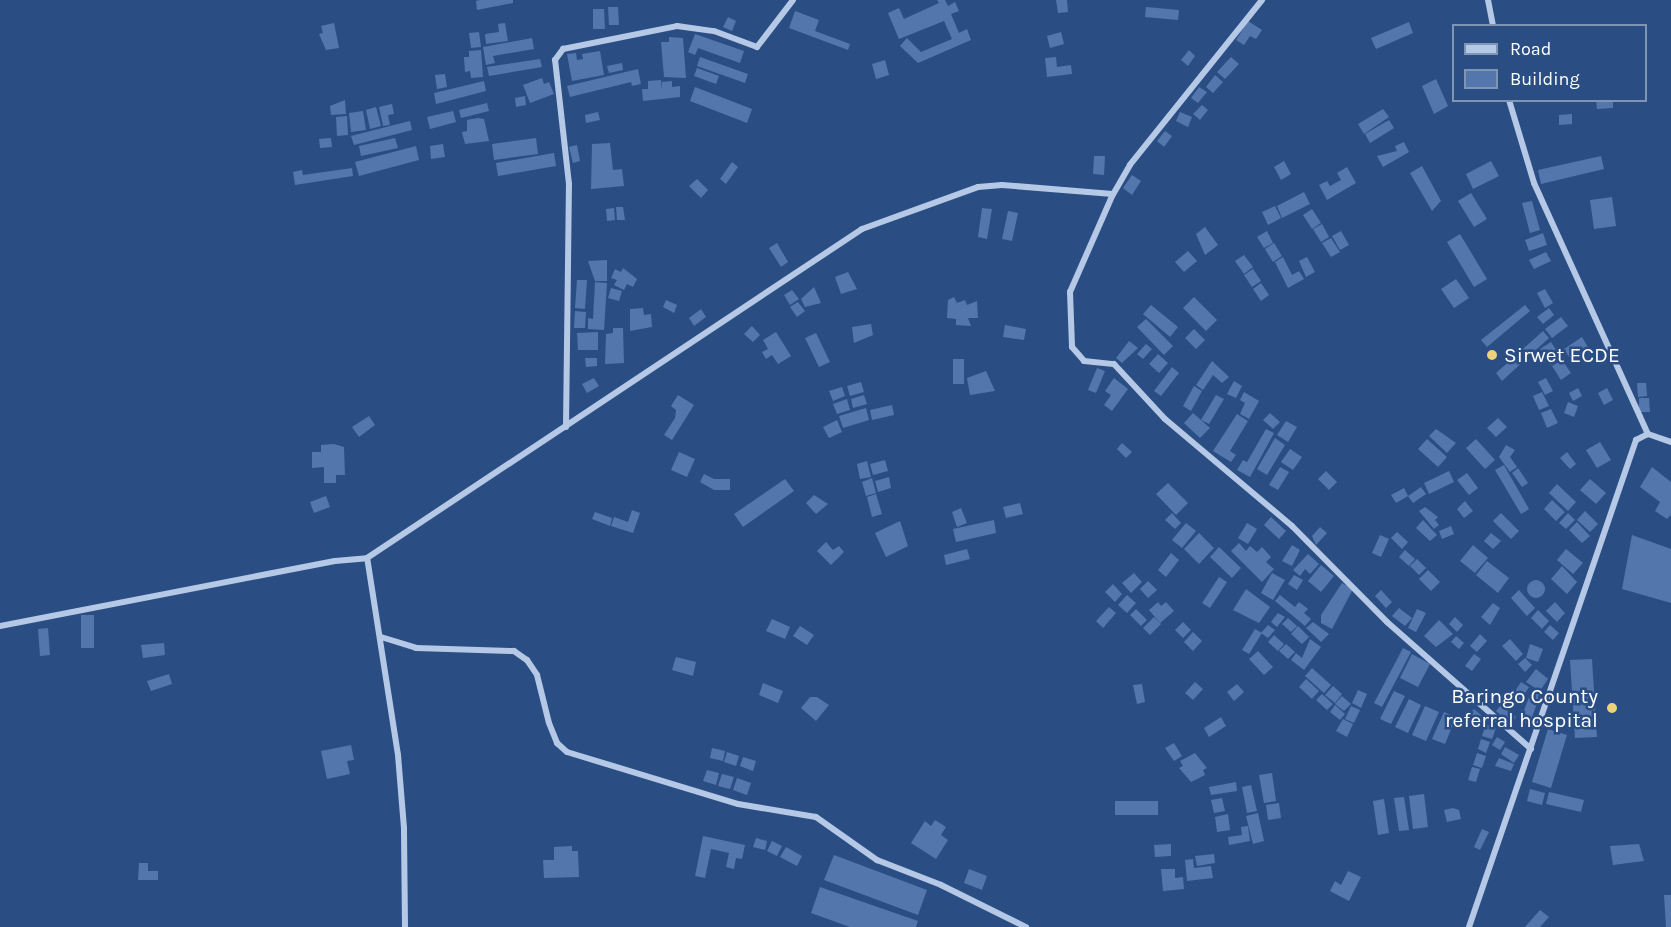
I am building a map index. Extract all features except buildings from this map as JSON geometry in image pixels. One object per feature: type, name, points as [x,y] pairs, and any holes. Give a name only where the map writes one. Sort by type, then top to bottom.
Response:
[{"type":"street","points":[[566,427],[569,184],[555,60],[563,49],[677,26],[714,32],[757,47],[793,0]]},
{"type":"street","points":[[1262,0],[1130,165],[1113,194],[1070,292],[1072,346],[1084,361],[1114,364],[1165,419],[1292,526],[1387,622],[1531,748]]},
{"type":"street","points":[[1488,0],[1492,24]]},
{"type":"street","points":[[1510,102],[1534,183],[1648,434]]},
{"type":"street","points":[[0,626],[367,558],[862,230],[978,187],[1002,185],[1113,194]]},
{"type":"street","points":[[1469,927],[1636,440],[1648,434],[1671,442]]},
{"type":"street","points":[[367,558],[381,637],[404,828],[405,927]]},
{"type":"street","points":[[381,637],[416,648],[514,651],[527,660],[537,675],[557,743],[567,752],[738,804],[816,817],[877,860],[941,885],[1026,927]]},
{"type":"place","name":"Sirwet ECDE","points":[[1492,355]]},
{"type":"place","name":"Baringo County referral hospital","points":[[1612,708]]}]
